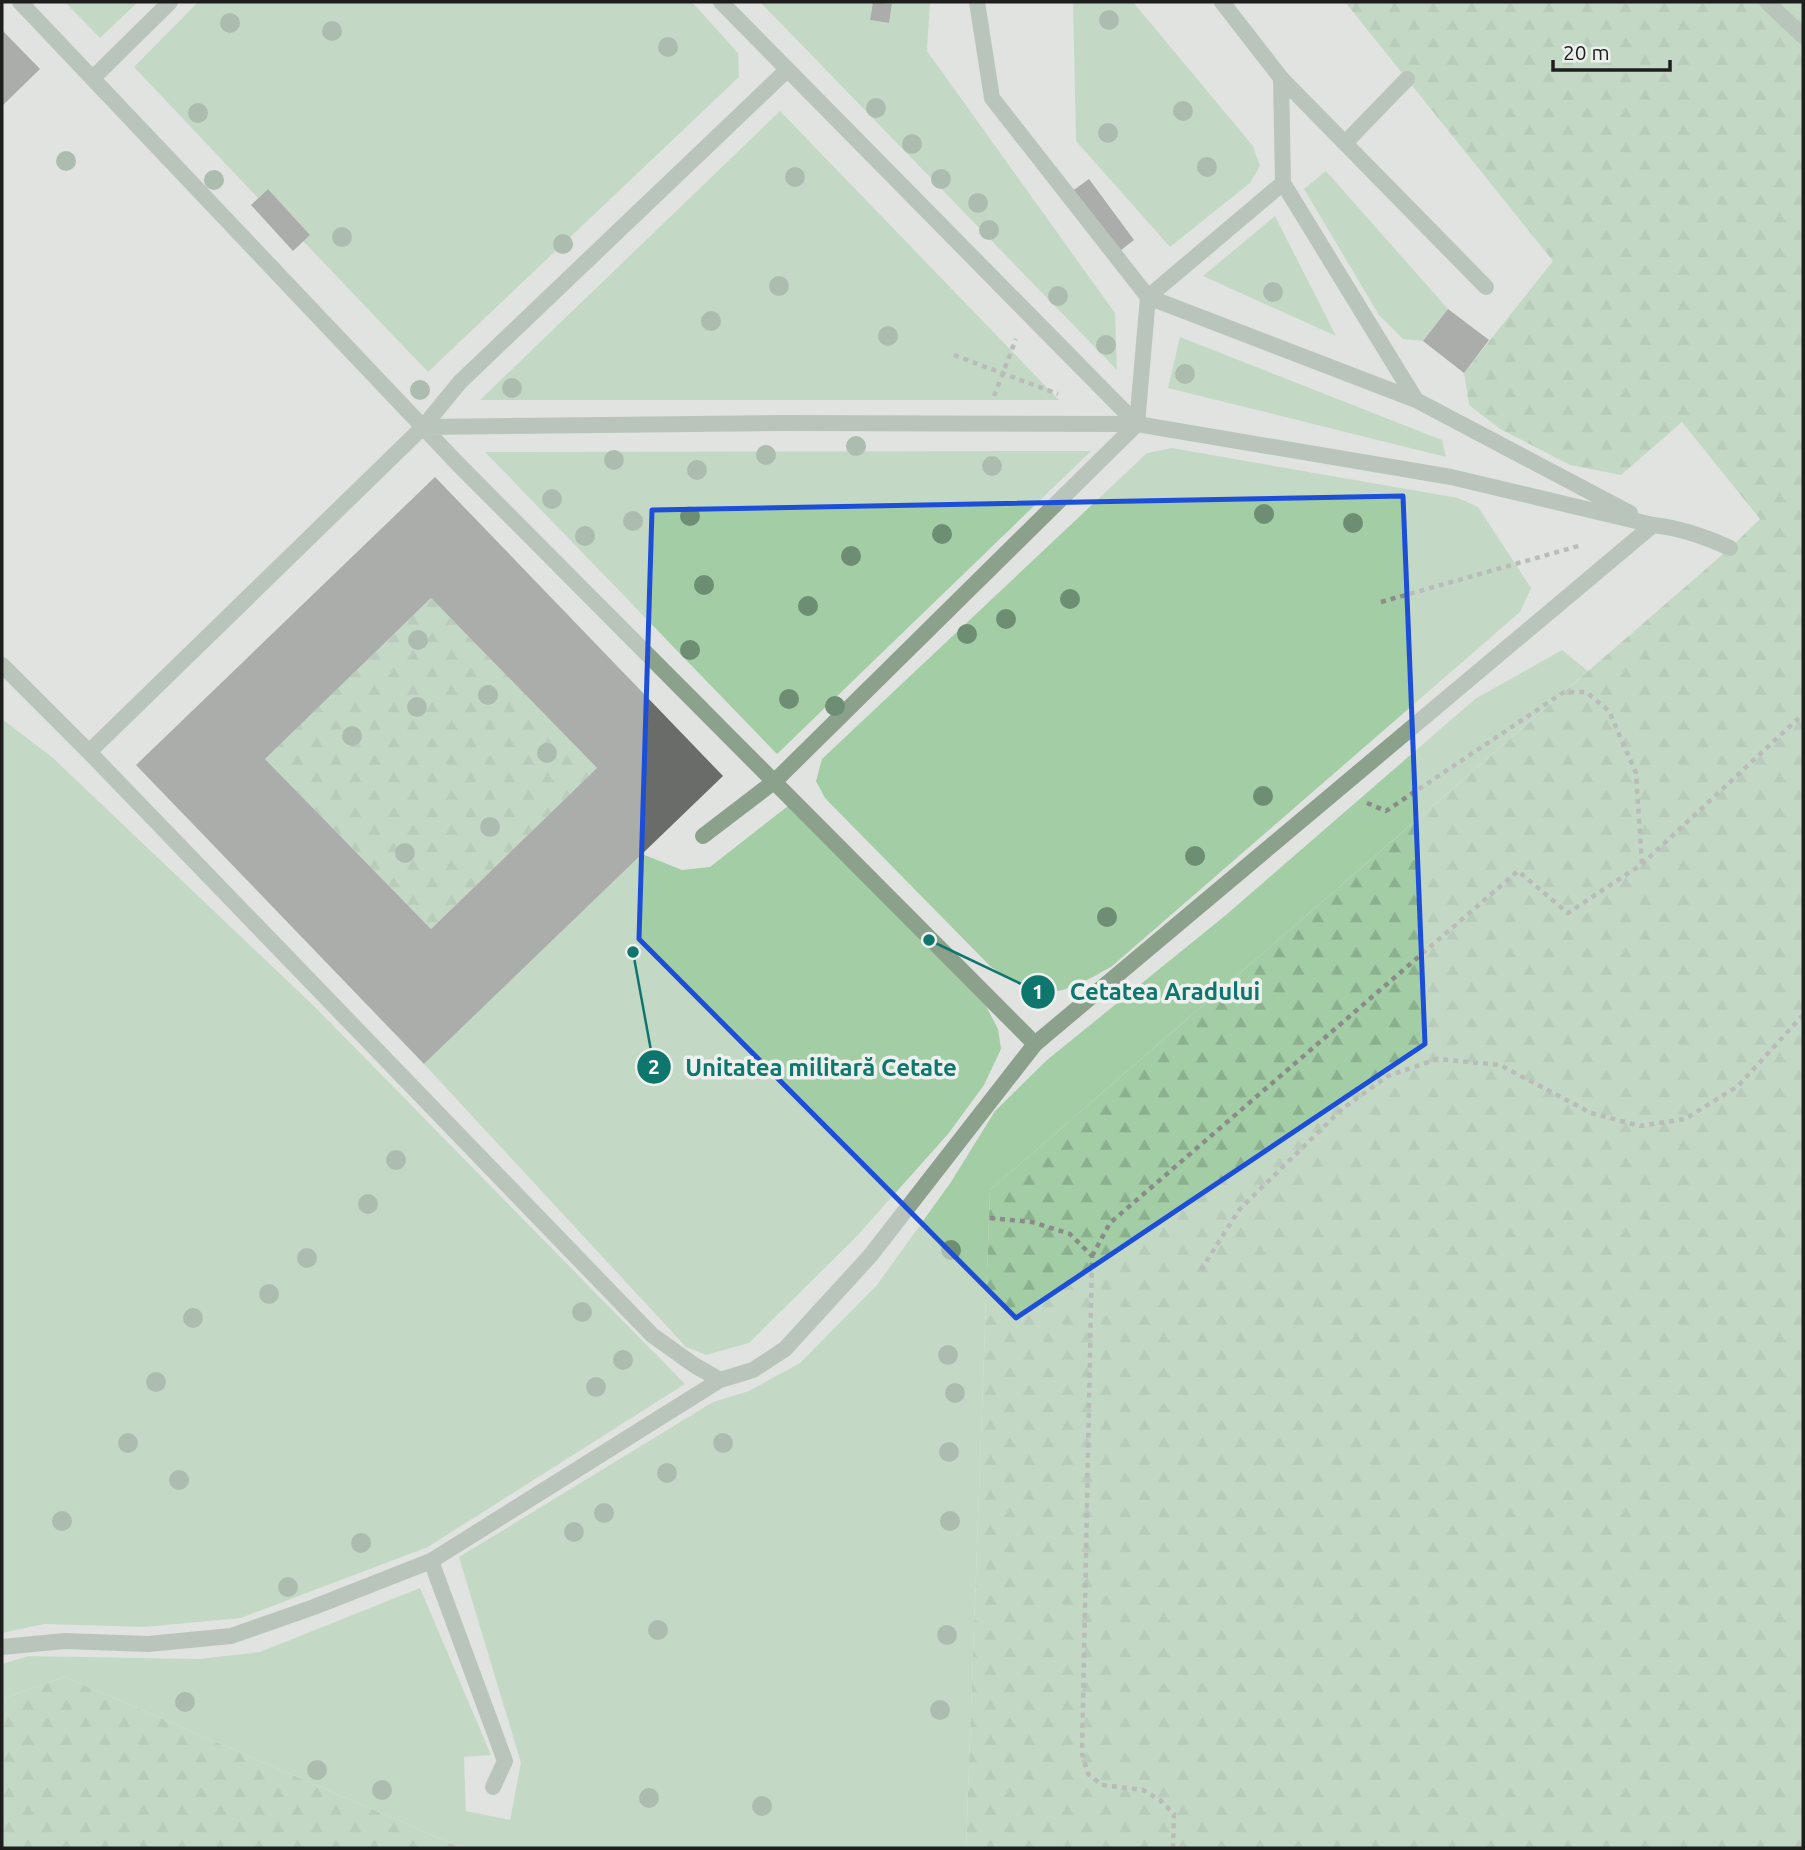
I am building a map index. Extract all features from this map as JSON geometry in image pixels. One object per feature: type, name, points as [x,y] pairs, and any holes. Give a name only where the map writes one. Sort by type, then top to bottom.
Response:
[{"type":"lane","points":[[20,2],[423,427],[1035,1044]]},
{"type":"lane","points":[[93,78],[170,2]]},
{"type":"lane","points":[[721,2],[1137,424]]},
{"type":"lane","points":[[977,2],[992,98],[1148,297],[1416,400],[1653,525]]},
{"type":"lane","points":[[1222,2],[1281,78],[1486,287]]},
{"type":"lane","points":[[1767,2],[1803,36]]},
{"type":"lane","points":[[89,752],[423,427],[460,382],[787,70]]},
{"type":"lane","points":[[1281,78],[1283,183],[1416,400]]},
{"type":"lane","points":[[1345,143],[1407,79]]},
{"type":"lane","points":[[703,836],[775,782],[1137,424],[1148,297],[1283,183]]},
{"type":"lane","points":[[423,427],[783,423],[1137,424],[1451,477],[1653,525],[1678,528],[1705,536],[1730,548]]},
{"type":"lane","points":[[2,1647],[65,1641],[148,1644],[232,1636],[314,1607],[431,1561],[720,1380],[753,1370],[785,1349],[870,1256],[1035,1044],[1653,525]]},
{"type":"lane","points":[[2,665],[652,1335],[694,1366],[720,1380]]},
{"type":"lane","points":[[431,1561],[505,1761],[493,1787]]},
{"type":"path","points":[[984,423],[1027,313]]},
{"type":"path","points":[[954,355],[1064,396]]},
{"type":"path","points":[[1381,603],[1591,542]]},
{"type":"path","points":[[1338,789],[1386,811],[1564,692],[1586,692],[1609,711],[1636,773],[1642,864]]},
{"type":"path","points":[[1173,1848],[1174,1814],[1160,1800],[1143,1790],[1102,1785],[1088,1774],[1082,1754],[1092,1256],[1110,1223],[1518,871],[1568,914],[1642,864],[1803,714]]},
{"type":"path","points":[[1201,1270],[1239,1210],[1342,1109],[1388,1076],[1437,1059],[1500,1065],[1591,1113],[1640,1126],[1685,1119],[1738,1086],[1803,1015]]},
{"type":"path","points":[[990,1218],[1032,1222],[1070,1234],[1092,1256]]},
{"type":"highlighted area","points":[[1403,496],[1425,1044],[1016,1318],[639,939],[652,510]]},
{"type":"green space","points":[[65,2],[138,2],[100,38]]},
{"type":"green space","points":[[198,2],[692,2],[738,53],[739,77],[428,372],[303,241],[310,235],[268,189],[258,198],[134,67]]},
{"type":"green space","points":[[760,2],[873,2],[870,20],[889,23],[892,4],[876,2],[930,2],[927,51],[1115,313],[1117,370]]},
{"type":"green space","points":[[1073,2],[1133,2],[1253,146],[1260,166],[1250,183],[1170,247],[1076,141]]},
{"type":"green space","points":[[1345,2],[1803,2],[1803,1848],[966,1848],[990,1190],[1730,548],[1760,519],[1682,422],[1621,475],[1570,465],[1500,429],[1469,405],[1464,373],[1553,261]]},
{"type":"green space","points":[[780,111],[1059,400],[480,400]]},
{"type":"green space","points":[[1326,171],[1448,309],[1423,341],[1403,339],[1379,315],[1304,189]]},
{"type":"green space","points":[[1275,216],[1336,336],[1203,276]]},
{"type":"green space","points":[[1180,337],[1442,440],[1446,457],[1168,388]]},
{"type":"green space","points":[[1172,448],[1458,498],[1478,507],[1531,588],[1520,612],[1111,967],[1063,990],[1037,991],[1023,986],[990,966],[825,798],[816,781],[822,759],[1147,453]]},
{"type":"green space","points":[[1091,451],[777,754],[485,452]]},
{"type":"green space","points":[[431,598],[597,768],[431,929],[265,759]]},
{"type":"green space","points":[[1562,650],[1588,671],[990,1190],[966,1848],[462,1848],[65,1677],[2,1699],[2,1664],[29,1656],[198,1659],[260,1652],[420,1588],[491,1755],[464,1757],[466,1811],[510,1820],[521,1763],[459,1557],[713,1402],[749,1391],[800,1363],[877,1285],[951,1182],[995,1111],[1047,1060],[1226,915],[1475,699]]},
{"type":"green space","points":[[2,719],[53,758],[315,1007],[685,1384],[428,1547],[241,1618],[144,1627],[44,1624],[2,1633]]},
{"type":"green space","points":[[788,806],[986,1006],[998,1029],[1001,1049],[984,1085],[948,1134],[856,1237],[749,1343],[706,1355],[686,1347],[424,1064],[642,854],[682,870],[710,867]]},
{"type":"green space","points":[[65,1677],[462,1848],[2,1848],[2,1699]]},
{"type":"building","points":[[873,2],[892,4],[889,23],[870,20]]},
{"type":"building","points":[[2,30],[40,69],[2,106]]},
{"type":"building","points":[[1089,179],[1134,240],[1116,254],[1071,192]]},
{"type":"building","points":[[268,189],[310,235],[293,251],[251,205]]},
{"type":"building","points":[[1448,309],[1489,340],[1464,373],[1423,341]]},
{"type":"building","points":[[435,477],[723,776],[424,1064],[136,765]],"holes":[[[431,598],[597,768],[431,929],[265,759]]]},
{"type":"place","name":"Cetatea Aradului","points":[[929,940]]},
{"type":"place","name":"Unitatea militară Cetate","points":[[633,952]]}]
